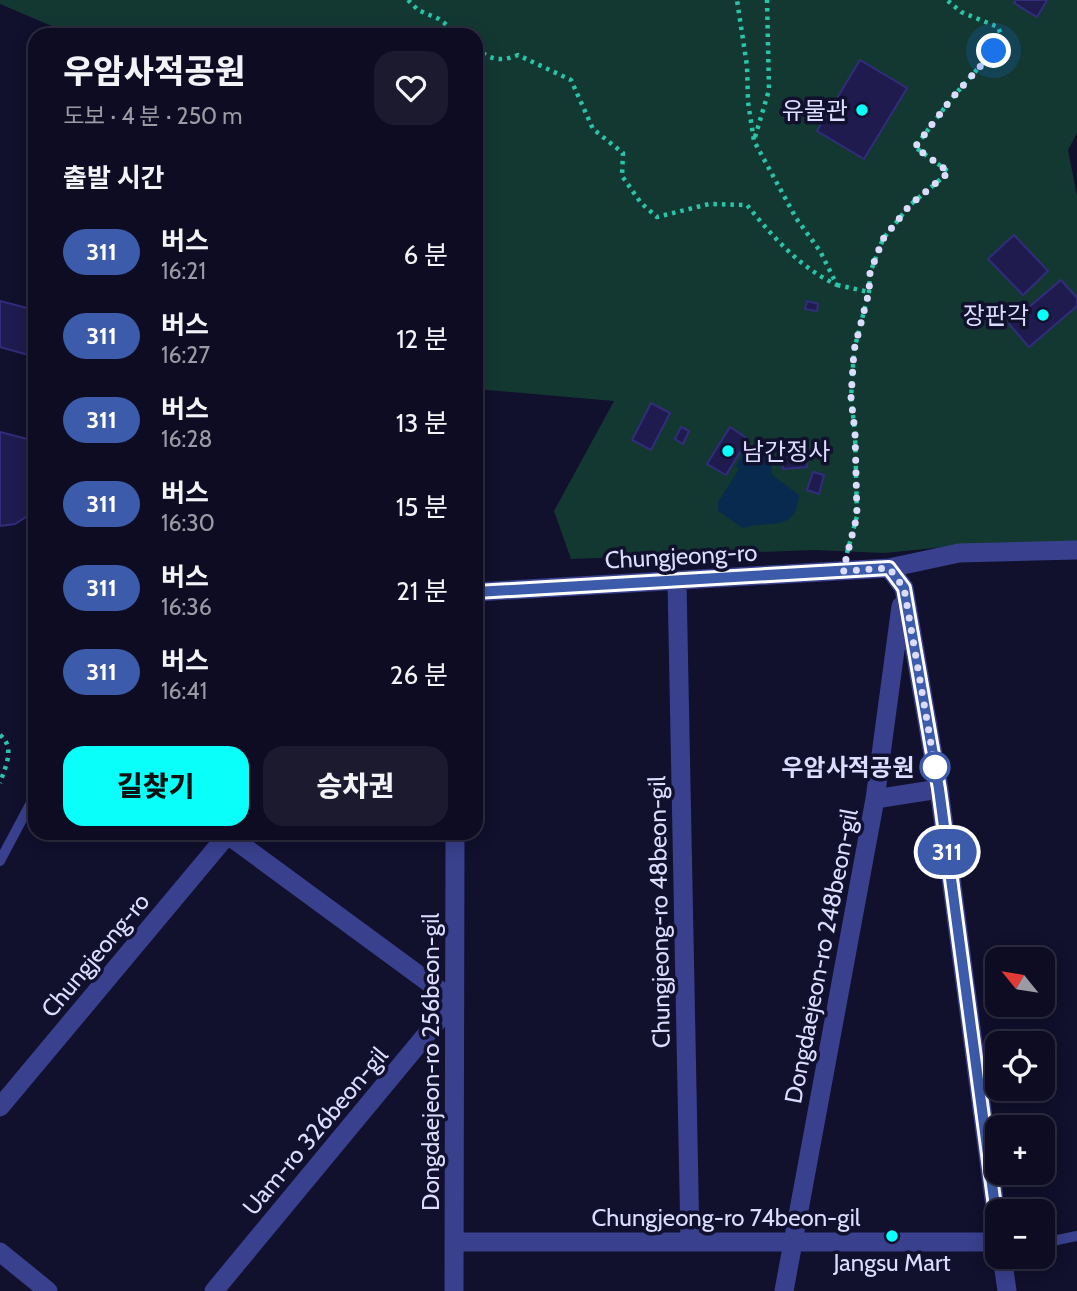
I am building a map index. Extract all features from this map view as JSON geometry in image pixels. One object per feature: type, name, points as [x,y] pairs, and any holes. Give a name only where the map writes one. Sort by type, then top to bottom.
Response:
[{"type":"street","name":"Chungjeong-ro","points":[[483,592],[889,568],[959,553],[1077,550]]},
{"type":"street","points":[[889,568],[904,588],[939,789],[994,1199]]},
{"type":"street","name":"Chungjeong-ro 48beon-gil","points":[[677,582],[690,1241]]},
{"type":"street","name":"Dongdaejeon-ro 248beon-gil","points":[[784,1291],[875,799],[904,588]]},
{"type":"street","points":[[875,799],[939,789]]},
{"type":"street","name":"Chungjeong-ro","points":[[0,1107],[223,840]]},
{"type":"street","name":"Chungjeong-ro","points":[[236,840],[454,1002]]},
{"type":"street","name":"Dongdaejeon-ro 256beon-gil","points":[[454,1291],[455,840]]},
{"type":"street","name":"Uam-ro 326beon-gil","points":[[214,1291],[454,1002]]},
{"type":"street","name":"Chungjeong-ro 74beon-gil","points":[[454,1242],[985,1242]]},
{"type":"street","points":[[0,1252],[48,1291]]},
{"type":"street","points":[[1004,1269],[1007,1291]]},
{"type":"lane","points":[[0,861],[28,808]]},
{"type":"lane","points":[[1055,1241],[1077,1236]]},
{"type":"path","points":[[408,0],[418,10],[439,19],[451,28]]},
{"type":"path","points":[[737,0],[754,141],[796,218],[820,251],[836,285]]},
{"type":"path","points":[[754,141],[769,90],[768,0]]},
{"type":"path","points":[[843,571],[857,516],[855,432],[851,398],[854,350],[869,292],[870,273],[883,239],[910,205],[949,172],[915,147],[952,98],[1003,40],[998,27],[961,12],[947,0]]},
{"type":"path","points":[[483,53],[489,58],[503,61],[518,55],[571,80],[593,129],[623,153],[622,176],[641,203],[657,217],[709,204],[747,205],[777,242],[820,278],[836,285],[869,292]]},
{"type":"path","points":[[0,735],[9,745],[9,755],[0,783]]},
{"type":"green space","points":[[0,0],[1077,0],[1077,133],[1068,150],[1077,196],[1077,548],[955,546],[884,553],[814,550],[571,559],[554,511],[614,401],[483,390],[483,28],[57,28],[0,4]]},
{"type":"water","points":[[763,438],[768,441],[772,475],[799,495],[797,507],[793,515],[780,523],[743,528],[718,511],[718,502],[739,469],[736,466],[744,453],[752,454]]},
{"type":"building","points":[[1016,0],[1047,0],[1037,17],[1014,3]]},
{"type":"building","name":"유물관","points":[[860,60],[907,88],[864,159],[817,131]]},
{"type":"building","points":[[1014,235],[1048,271],[1023,295],[988,259]]},
{"type":"building","name":"장판각","points":[[1061,280],[1077,298],[1077,306],[1029,347],[1009,324]]},
{"type":"building","points":[[0,301],[28,308],[28,355],[0,347]]},
{"type":"building","points":[[807,301],[818,304],[817,311],[805,309]]},
{"type":"building","points":[[651,403],[670,413],[651,450],[632,440]]},
{"type":"building","points":[[681,427],[689,431],[683,444],[675,439]]},
{"type":"building","name":"남간정사","points":[[730,427],[748,439],[726,475],[707,464]]},
{"type":"building","points":[[0,432],[28,439],[28,516],[15,524],[0,526]]},
{"type":"building","points":[[806,452],[807,467],[783,469],[782,453]]},
{"type":"building","points":[[813,472],[824,475],[819,494],[807,490]]},
{"type":"bus line","name":"311","points":[[483,592],[889,568],[904,588],[939,789],[994,1199]]},
{"type":"place","name":"유물관","points":[[862,110]]},
{"type":"place","name":"장판각","points":[[1043,315]]},
{"type":"place","name":"남간정사","points":[[728,451]]},
{"type":"place","name":"우암사적공원","points":[[935,767]]},
{"type":"place","name":"Jangsu Mart","points":[[892,1236]]},
{"type":"route","points":[[935,767],[904,588],[889,568],[843,571],[857,516],[855,432],[851,398],[854,350],[869,292],[870,273],[883,239],[910,205],[949,172],[915,147],[952,98],[994,51]]}]
